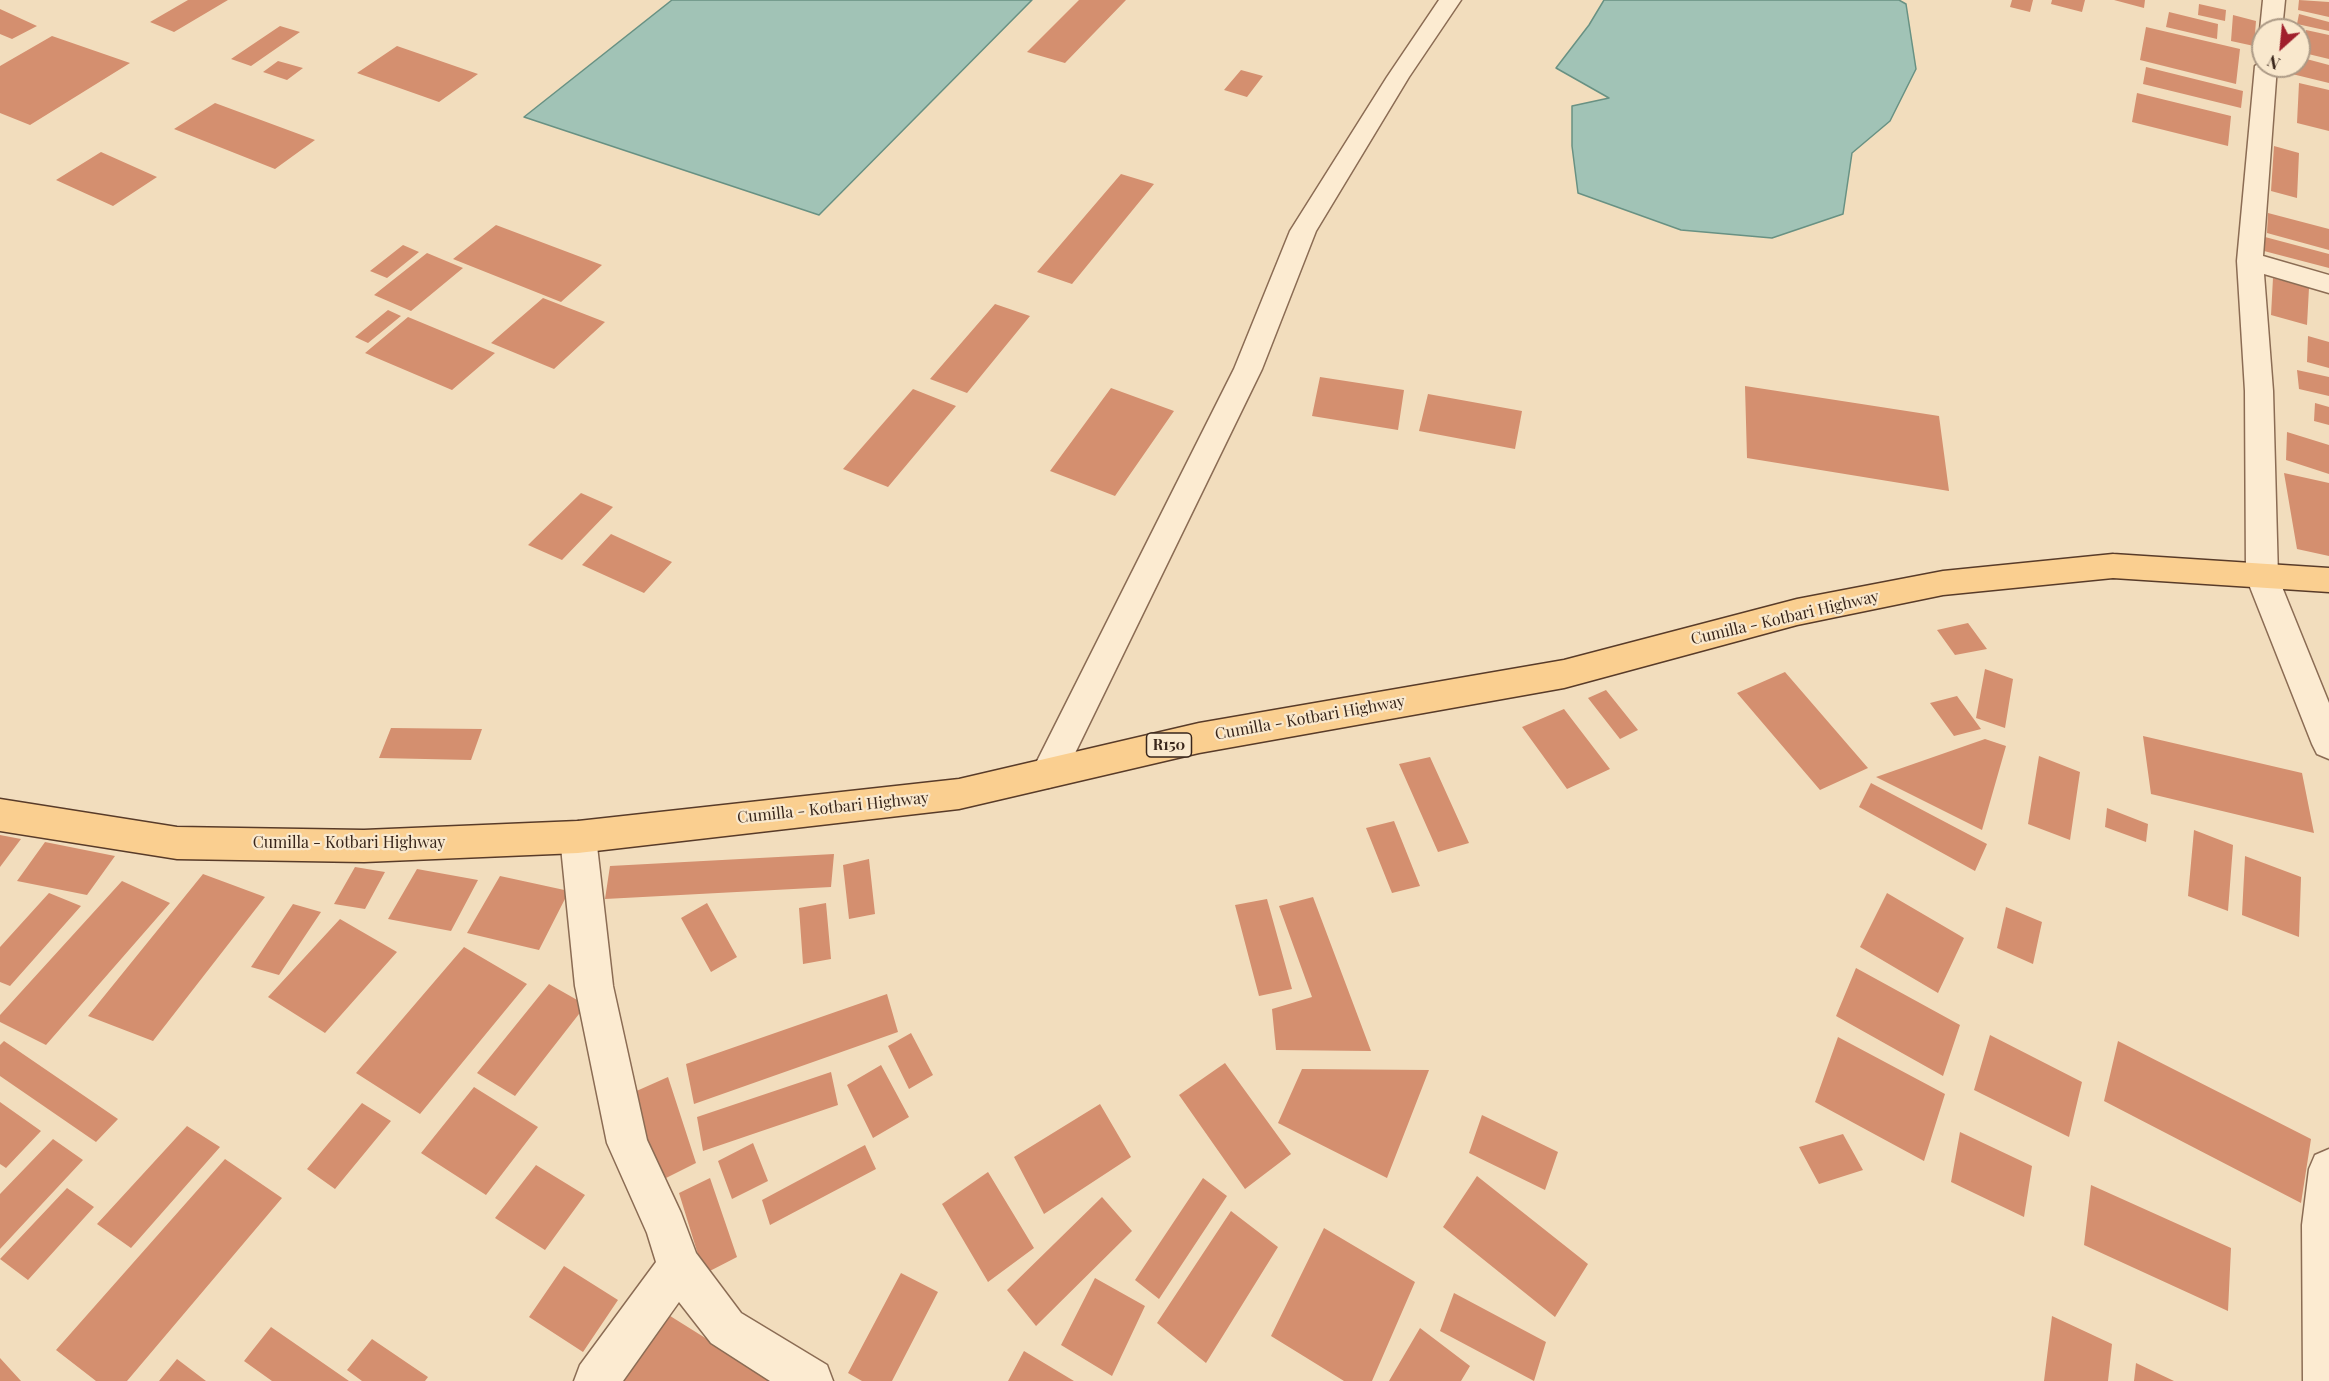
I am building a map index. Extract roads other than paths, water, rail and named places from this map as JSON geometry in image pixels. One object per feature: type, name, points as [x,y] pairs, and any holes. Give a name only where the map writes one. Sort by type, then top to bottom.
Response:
[{"type":"main road","name":"Cumilla - Kotbari Highway","points":[[0,815],[177,843],[364,846],[578,837],[959,794],[1199,738],[1564,674],[1797,612],[1943,583],[2113,566],[2329,580]]},
{"type":"street","points":[[1048,773],[1248,369],[1303,231],[1398,77],[1450,0]]},
{"type":"street","points":[[2272,18],[2274,0]]},
{"type":"street","points":[[2265,78],[2250,261],[2259,391],[2262,577],[2329,744]]},
{"type":"street","points":[[2250,261],[2329,284]]},
{"type":"street","points":[[578,837],[594,986],[627,1143],[666,1228],[679,1266],[726,1328],[811,1381]]},
{"type":"street","points":[[2325,1381],[2323,1225],[2329,1169]]},
{"type":"street","points":[[596,1381],[679,1266]]}]
